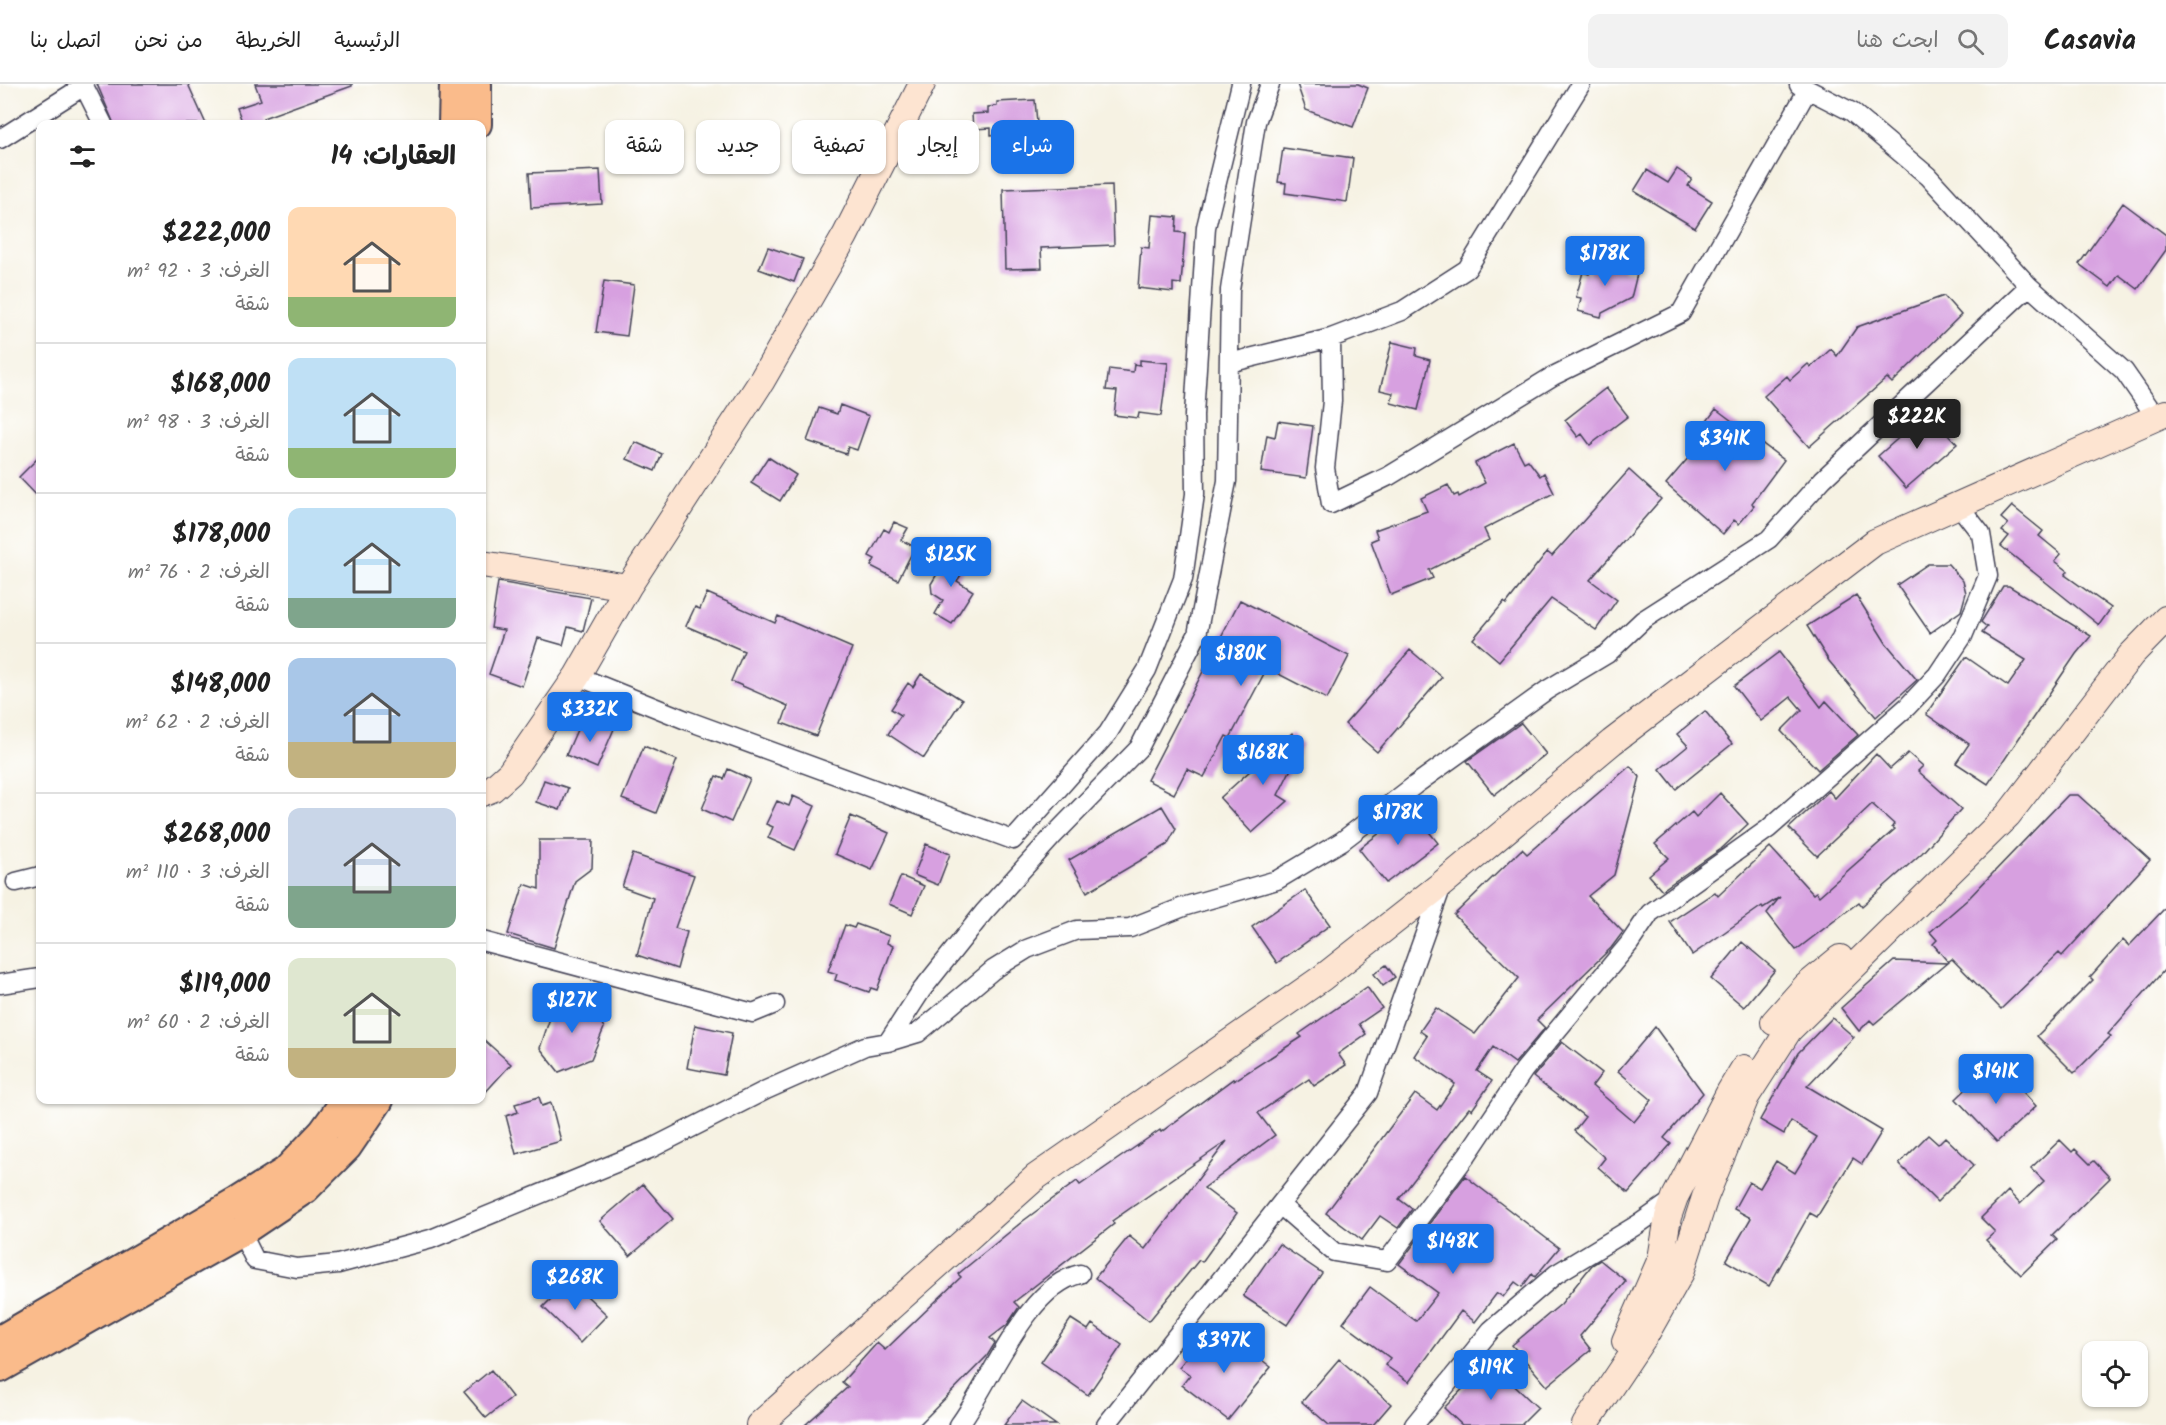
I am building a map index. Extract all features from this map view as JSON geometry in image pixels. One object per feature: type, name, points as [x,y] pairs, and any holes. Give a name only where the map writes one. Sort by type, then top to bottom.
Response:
[{"type":"main road","points":[[453,120],[454,84]]},
{"type":"main road","points":[[477,84],[477,120]]},
{"type":"main road","points":[[486,791],[510,773],[577,676],[628,587],[710,464],[808,304],[922,84]]},
{"type":"main road","points":[[759,1425],[1036,1177],[1322,978],[1443,883],[1612,742],[1875,542],[1960,507],[2161,415]]},
{"type":"main road","points":[[486,565],[628,587]]},
{"type":"main road","points":[[1584,1425],[1646,1334],[1681,1272],[1705,1197],[1746,1097],[1789,1030],[2008,815],[2131,655],[2166,619]]},
{"type":"main road","points":[[1584,1425],[1633,1325],[1661,1259],[1675,1197],[1730,1091],[1772,1024],[1806,987],[1900,908],[1935,885]]},
{"type":"main road","points":[[0,1368],[14,1342],[286,1171],[322,1132],[343,1104]]},
{"type":"main road","points":[[14,1342],[241,1232],[305,1189],[346,1148],[376,1104]]},
{"type":"street","points":[[577,676],[686,720],[1013,840],[1108,733],[1147,670],[1183,579],[1195,494],[1194,415],[1206,227],[1241,84]]},
{"type":"street","points":[[888,1042],[921,991],[984,912],[1053,836],[1139,748],[1197,635],[1227,481],[1230,290],[1256,122],[1270,84]]},
{"type":"street","points":[[1229,363],[1331,338],[1402,311],[1467,269],[1581,84]]},
{"type":"street","points":[[0,138],[84,87],[101,120]]},
{"type":"street","points":[[1331,338],[1332,401],[1325,468],[1331,504],[1389,476],[1553,376],[1681,313],[1803,87],[1852,112],[1928,176],[2029,286],[2124,371],[2161,415]]},
{"type":"street","points":[[241,1232],[255,1260],[297,1268],[338,1264],[431,1239],[652,1148],[766,1090],[855,1050],[918,1033],[993,970],[1027,949],[1077,930],[1130,928],[1186,906],[1277,880],[1342,841],[1538,696],[1607,654],[1643,620],[1769,539],[1823,479],[2029,286]]},
{"type":"street","points":[[1280,1205],[1334,1252],[1387,1261],[1467,1155],[1524,1070],[1629,944],[1650,913],[1768,829],[1907,707],[1937,675],[1963,636],[1988,576],[1981,534],[1960,507]]},
{"type":"street","points":[[16,882],[36,877]]},
{"type":"street","points":[[1106,1425],[1368,1093],[1443,883]]},
{"type":"street","points":[[486,942],[753,1013],[775,1004]]},
{"type":"street","points":[[0,984],[36,979]]},
{"type":"street","points":[[1414,1425],[1491,1330],[1556,1274],[1640,1223],[1675,1197],[1690,1194],[1705,1197]]},
{"type":"street","points":[[1640,1223],[1666,1232],[1693,1236]]},
{"type":"street","points":[[959,1425],[1007,1345],[1041,1298],[1072,1276],[1080,1274]]},
{"type":"building","points":[[97,84],[188,84],[204,120],[112,120]]},
{"type":"building","points":[[255,84],[352,84],[352,86],[263,118],[264,120],[242,120],[237,108],[261,100]]},
{"type":"building","points":[[1297,84],[1358,84],[1368,88],[1353,127],[1306,110]]},
{"type":"building","points":[[1035,100],[1037,120],[991,120],[991,128],[979,129],[979,120],[972,120],[972,114],[988,113],[988,107],[997,106],[997,102]]},
{"type":"building","points":[[1283,148],[1353,158],[1347,202],[1285,193],[1286,183],[1278,182]]},
{"type":"building","points":[[1677,169],[1692,179],[1688,186],[1712,201],[1695,228],[1634,191],[1647,170],[1668,183]]},
{"type":"building","points":[[600,170],[602,204],[531,208],[529,173]]},
{"type":"building","points":[[1112,185],[1114,245],[1041,248],[1042,268],[1005,269],[1003,189]]},
{"type":"building","points":[[2123,203],[2166,235],[2166,250],[2138,289],[2119,275],[2110,287],[2079,264]]},
{"type":"building","points":[[1152,215],[1177,217],[1176,232],[1185,233],[1181,284],[1173,283],[1173,292],[1138,288],[1141,247],[1149,248]]},
{"type":"building","points":[[768,247],[803,259],[794,282],[759,269]]},
{"type":"building","points":[[1609,256],[1626,261],[1623,271],[1637,274],[1631,298],[1602,313],[1601,317],[1578,311],[1581,298],[1576,297],[1583,272],[1589,274],[1592,264],[1598,266],[1600,261],[1607,263]]},
{"type":"building","points":[[604,281],[634,285],[627,336],[596,332]]},
{"type":"building","points":[[1944,296],[1961,315],[1892,383],[1887,378],[1809,447],[1764,396],[1787,376],[1790,380],[1808,364],[1811,367],[1831,349],[1837,356],[1857,327]]},
{"type":"building","points":[[1392,342],[1417,348],[1416,356],[1430,360],[1418,410],[1391,403],[1393,393],[1380,390]]},
{"type":"building","points":[[1140,360],[1168,363],[1161,416],[1139,413],[1138,418],[1114,415],[1117,391],[1106,390],[1109,369],[1133,372],[1134,364],[1140,365]]},
{"type":"building","points":[[1606,388],[1628,416],[1590,445],[1582,434],[1578,437],[1565,420]]},
{"type":"building","points":[[840,405],[869,416],[857,450],[848,447],[846,454],[807,441],[819,408],[837,414]]},
{"type":"building","points":[[1716,409],[1784,460],[1752,503],[1754,506],[1739,524],[1734,520],[1723,534],[1666,484],[1702,442],[1695,437]]},
{"type":"building","points":[[1928,412],[1957,444],[1906,488],[1878,456]]},
{"type":"building","points":[[1278,421],[1313,426],[1306,478],[1261,472],[1267,435],[1275,437]]},
{"type":"building","points":[[635,442],[662,454],[655,471],[627,459]]},
{"type":"building","points":[[1514,443],[1524,462],[1528,460],[1540,476],[1544,473],[1554,493],[1484,529],[1489,540],[1429,570],[1433,578],[1391,595],[1371,541],[1378,538],[1375,530],[1427,511],[1421,498],[1448,485],[1454,496],[1458,494],[1459,497],[1485,483],[1475,463]]},
{"type":"building","points":[[768,457],[796,475],[780,501],[751,483]]},
{"type":"building","points":[[36,460],[36,495],[19,477]]},
{"type":"building","points":[[1629,470],[1661,499],[1590,580],[1617,600],[1596,630],[1551,599],[1499,661],[1473,639],[1504,602],[1506,604],[1547,552],[1552,556]]},
{"type":"building","points":[[2012,506],[2043,531],[2039,536],[2061,554],[2055,561],[2068,571],[2065,575],[2111,608],[2099,625],[2001,546],[2009,536],[2002,531],[2008,524],[2001,518]]},
{"type":"building","points":[[894,522],[908,528],[901,540],[915,547],[898,580],[871,566],[875,559],[869,556],[884,529],[889,532]]},
{"type":"building","points":[[952,554],[969,563],[957,581],[973,591],[952,624],[935,614],[943,600],[932,593],[931,584],[946,559]]},
{"type":"building","points":[[1928,564],[1948,564],[1963,581],[1966,593],[1961,611],[1930,633],[1897,585]]},
{"type":"building","points":[[498,582],[591,598],[583,631],[568,627],[563,645],[538,638],[522,686],[489,674],[504,630],[491,628]]},
{"type":"building","points":[[2003,586],[2009,586],[2091,636],[2076,654],[1988,784],[1956,763],[1969,744],[1926,714],[1966,657],[2008,686],[2026,660],[1982,633],[1987,627],[1981,622]]},
{"type":"building","points":[[707,593],[775,623],[778,616],[852,648],[816,736],[782,723],[788,706],[731,681],[744,651],[686,626],[695,607],[700,609]]},
{"type":"building","points":[[1856,595],[1886,643],[1917,680],[1876,717],[1829,661],[1807,626]]},
{"type":"building","points":[[1240,600],[1349,656],[1327,699],[1267,668],[1230,738],[1226,736],[1204,777],[1187,769],[1174,794],[1147,780]]},
{"type":"building","points":[[1410,650],[1442,677],[1377,752],[1345,724]]},
{"type":"building","points":[[1779,652],[1821,707],[1826,701],[1858,735],[1818,770],[1781,731],[1802,710],[1791,697],[1761,721],[1734,686]]},
{"type":"building","points":[[921,674],[962,700],[924,758],[888,734],[901,715],[891,709],[908,683],[913,687]]},
{"type":"building","points":[[1705,711],[1732,744],[1676,789],[1660,769],[1688,746],[1677,734]]},
{"type":"building","points":[[591,719],[614,729],[597,768],[566,755],[580,723],[587,726]]},
{"type":"building","points":[[1521,723],[1546,754],[1494,795],[1467,761]]},
{"type":"building","points":[[1292,733],[1303,745],[1278,795],[1288,801],[1252,833],[1220,798]]},
{"type":"building","points":[[644,746],[677,760],[656,813],[622,799]]},
{"type":"building","points":[[1908,753],[1923,766],[1918,771],[1961,809],[1922,853],[1862,906],[1859,902],[1796,950],[1767,913],[1780,897],[1763,908],[1762,906],[1692,955],[1670,922],[1715,892],[1718,896],[1770,847],[1813,894],[1816,892],[1819,896],[1895,829],[1892,827],[1894,824],[1872,804],[1817,856],[1789,828],[1829,791],[1835,798],[1876,754],[1890,769]]},
{"type":"building","points":[[1630,766],[1640,777],[1614,875],[1588,896],[1623,932],[1611,948],[1537,1020],[1545,1028],[1515,1063],[1493,1047],[1477,1071],[1492,1081],[1472,1110],[1469,1108],[1399,1199],[1412,1209],[1398,1228],[1380,1216],[1362,1240],[1326,1213],[1415,1094],[1437,1110],[1455,1084],[1414,1056],[1427,1036],[1420,1031],[1436,1008],[1475,1034],[1519,978],[1454,915],[1522,849],[1527,854]]},
{"type":"building","points":[[728,769],[750,779],[731,822],[702,809],[716,776],[724,779]]},
{"type":"building","points":[[544,780],[568,788],[560,810],[536,802]]},
{"type":"building","points":[[1720,793],[1748,824],[1721,849],[1662,890],[1649,875],[1669,858],[1655,844],[1692,812],[1696,817]]},
{"type":"building","points":[[2068,795],[2078,795],[2150,860],[2062,956],[2059,953],[2001,1009],[1952,959],[1948,962],[1933,944],[1937,940],[1930,932],[1967,900]]},
{"type":"building","points":[[793,796],[815,806],[795,850],[768,838],[773,827],[766,824],[777,801],[789,806]]},
{"type":"building","points":[[1162,806],[1176,829],[1167,845],[1087,892],[1069,860]]},
{"type":"building","points":[[1411,809],[1438,843],[1386,883],[1359,849]]},
{"type":"building","points":[[851,816],[889,833],[872,870],[835,854]]},
{"type":"building","points":[[539,840],[593,840],[592,868],[575,881],[554,948],[508,934],[524,884],[539,889]]},
{"type":"building","points":[[926,844],[950,854],[938,885],[914,875]]},
{"type":"building","points":[[633,854],[694,875],[675,928],[687,932],[677,969],[637,955],[653,898],[622,887]]},
{"type":"building","points":[[901,876],[924,886],[912,914],[889,904]]},
{"type":"building","points":[[1305,890],[1330,925],[1277,963],[1252,927]]},
{"type":"building","points":[[2166,907],[2166,968],[2108,1034],[2111,1036],[2074,1073],[2037,1036],[2093,980],[2090,977],[2123,940],[2129,946]]},
{"type":"building","points":[[856,924],[889,936],[887,943],[893,946],[877,990],[871,988],[869,992],[835,980],[837,974],[828,971],[845,925],[854,928]]},
{"type":"building","points":[[1742,942],[1775,970],[1744,1007],[1711,979]]},
{"type":"building","points":[[1894,961],[1947,963],[1874,1024],[1870,1020],[1859,1031],[1841,1008]]},
{"type":"building","points":[[1386,965],[1395,977],[1383,986],[1374,974]]},
{"type":"building","points":[[1367,987],[1382,1008],[1359,1024],[1366,1034],[1338,1054],[1346,1065],[1314,1086],[1309,1079],[1258,1113],[1275,1135],[1204,1188],[1237,1213],[1202,1262],[1199,1260],[1149,1321],[1095,1278],[1129,1236],[1145,1249],[1227,1141],[1112,1221],[1114,1224],[1014,1302],[1019,1307],[1007,1325],[990,1338],[995,1343],[987,1356],[919,1425],[805,1425],[848,1387],[842,1382],[877,1343],[885,1350],[961,1277],[958,1274],[1023,1221],[1077,1181],[1080,1185],[1160,1130],[1161,1132],[1233,1079],[1234,1081],[1302,1037],[1299,1034]]},
{"type":"building","points":[[568,998],[575,1006],[590,999],[604,1028],[591,1059],[559,1072],[540,1048],[554,1006]]},
{"type":"building","points":[[1832,1018],[1854,1037],[1807,1086],[1882,1131],[1862,1164],[1853,1158],[1817,1217],[1810,1213],[1769,1286],[1726,1261],[1751,1218],[1734,1209],[1749,1182],[1760,1188],[1776,1161],[1795,1173],[1817,1137],[1791,1121],[1784,1134],[1760,1120],[1798,1053]]},
{"type":"building","points":[[695,1025],[732,1033],[724,1075],[687,1068]]},
{"type":"building","points":[[1655,1027],[1703,1093],[1664,1138],[1671,1144],[1628,1193],[1598,1167],[1605,1158],[1574,1131],[1585,1117],[1533,1077],[1562,1042],[1602,1073],[1592,1086],[1634,1122],[1652,1100],[1618,1071]]},
{"type":"building","points":[[486,1042],[511,1064],[486,1092]]},
{"type":"building","points":[[1985,1071],[2005,1091],[2014,1082],[2036,1106],[1997,1142],[1956,1099]]},
{"type":"building","points":[[539,1097],[542,1106],[551,1103],[561,1141],[516,1154],[506,1116],[518,1112],[515,1104]]},
{"type":"building","points":[[1928,1135],[1938,1144],[1945,1137],[1974,1165],[1937,1202],[1899,1164]]},
{"type":"building","points":[[2060,1140],[2072,1152],[2075,1149],[2090,1164],[2094,1161],[2110,1178],[2052,1235],[2057,1240],[2021,1275],[1986,1240],[1995,1232],[1981,1218],[2008,1191],[2020,1204],[2044,1181],[2031,1168]]},
{"type":"building","points":[[1465,1176],[1559,1248],[1535,1277],[1532,1274],[1522,1287],[1515,1282],[1503,1297],[1497,1293],[1475,1322],[1461,1311],[1409,1382],[1385,1365],[1390,1358],[1343,1323],[1370,1287],[1416,1321],[1438,1293],[1399,1264]]},
{"type":"building","points":[[643,1184],[673,1219],[630,1256],[600,1221]]},
{"type":"building","points":[[1279,1244],[1322,1273],[1287,1325],[1243,1296]]},
{"type":"building","points":[[1600,1260],[1626,1281],[1580,1336],[1591,1350],[1547,1386],[1512,1345],[1561,1304],[1592,1265]]},
{"type":"building","points":[[570,1280],[607,1315],[580,1343],[543,1307]]},
{"type":"building","points":[[1071,1319],[1088,1330],[1092,1324],[1122,1345],[1088,1395],[1041,1362]]},
{"type":"building","points":[[1223,1330],[1271,1367],[1228,1420],[1182,1385],[1190,1375],[1179,1367],[1192,1351],[1201,1358]]},
{"type":"building","points":[[1339,1359],[1391,1404],[1373,1425],[1329,1425],[1302,1402]]},
{"type":"building","points":[[1489,1362],[1538,1408],[1521,1425],[1462,1425],[1444,1408]]},
{"type":"building","points":[[491,1370],[512,1397],[486,1418],[464,1392]]},
{"type":"building","points":[[1022,1401],[1056,1425],[1004,1425]]}]
